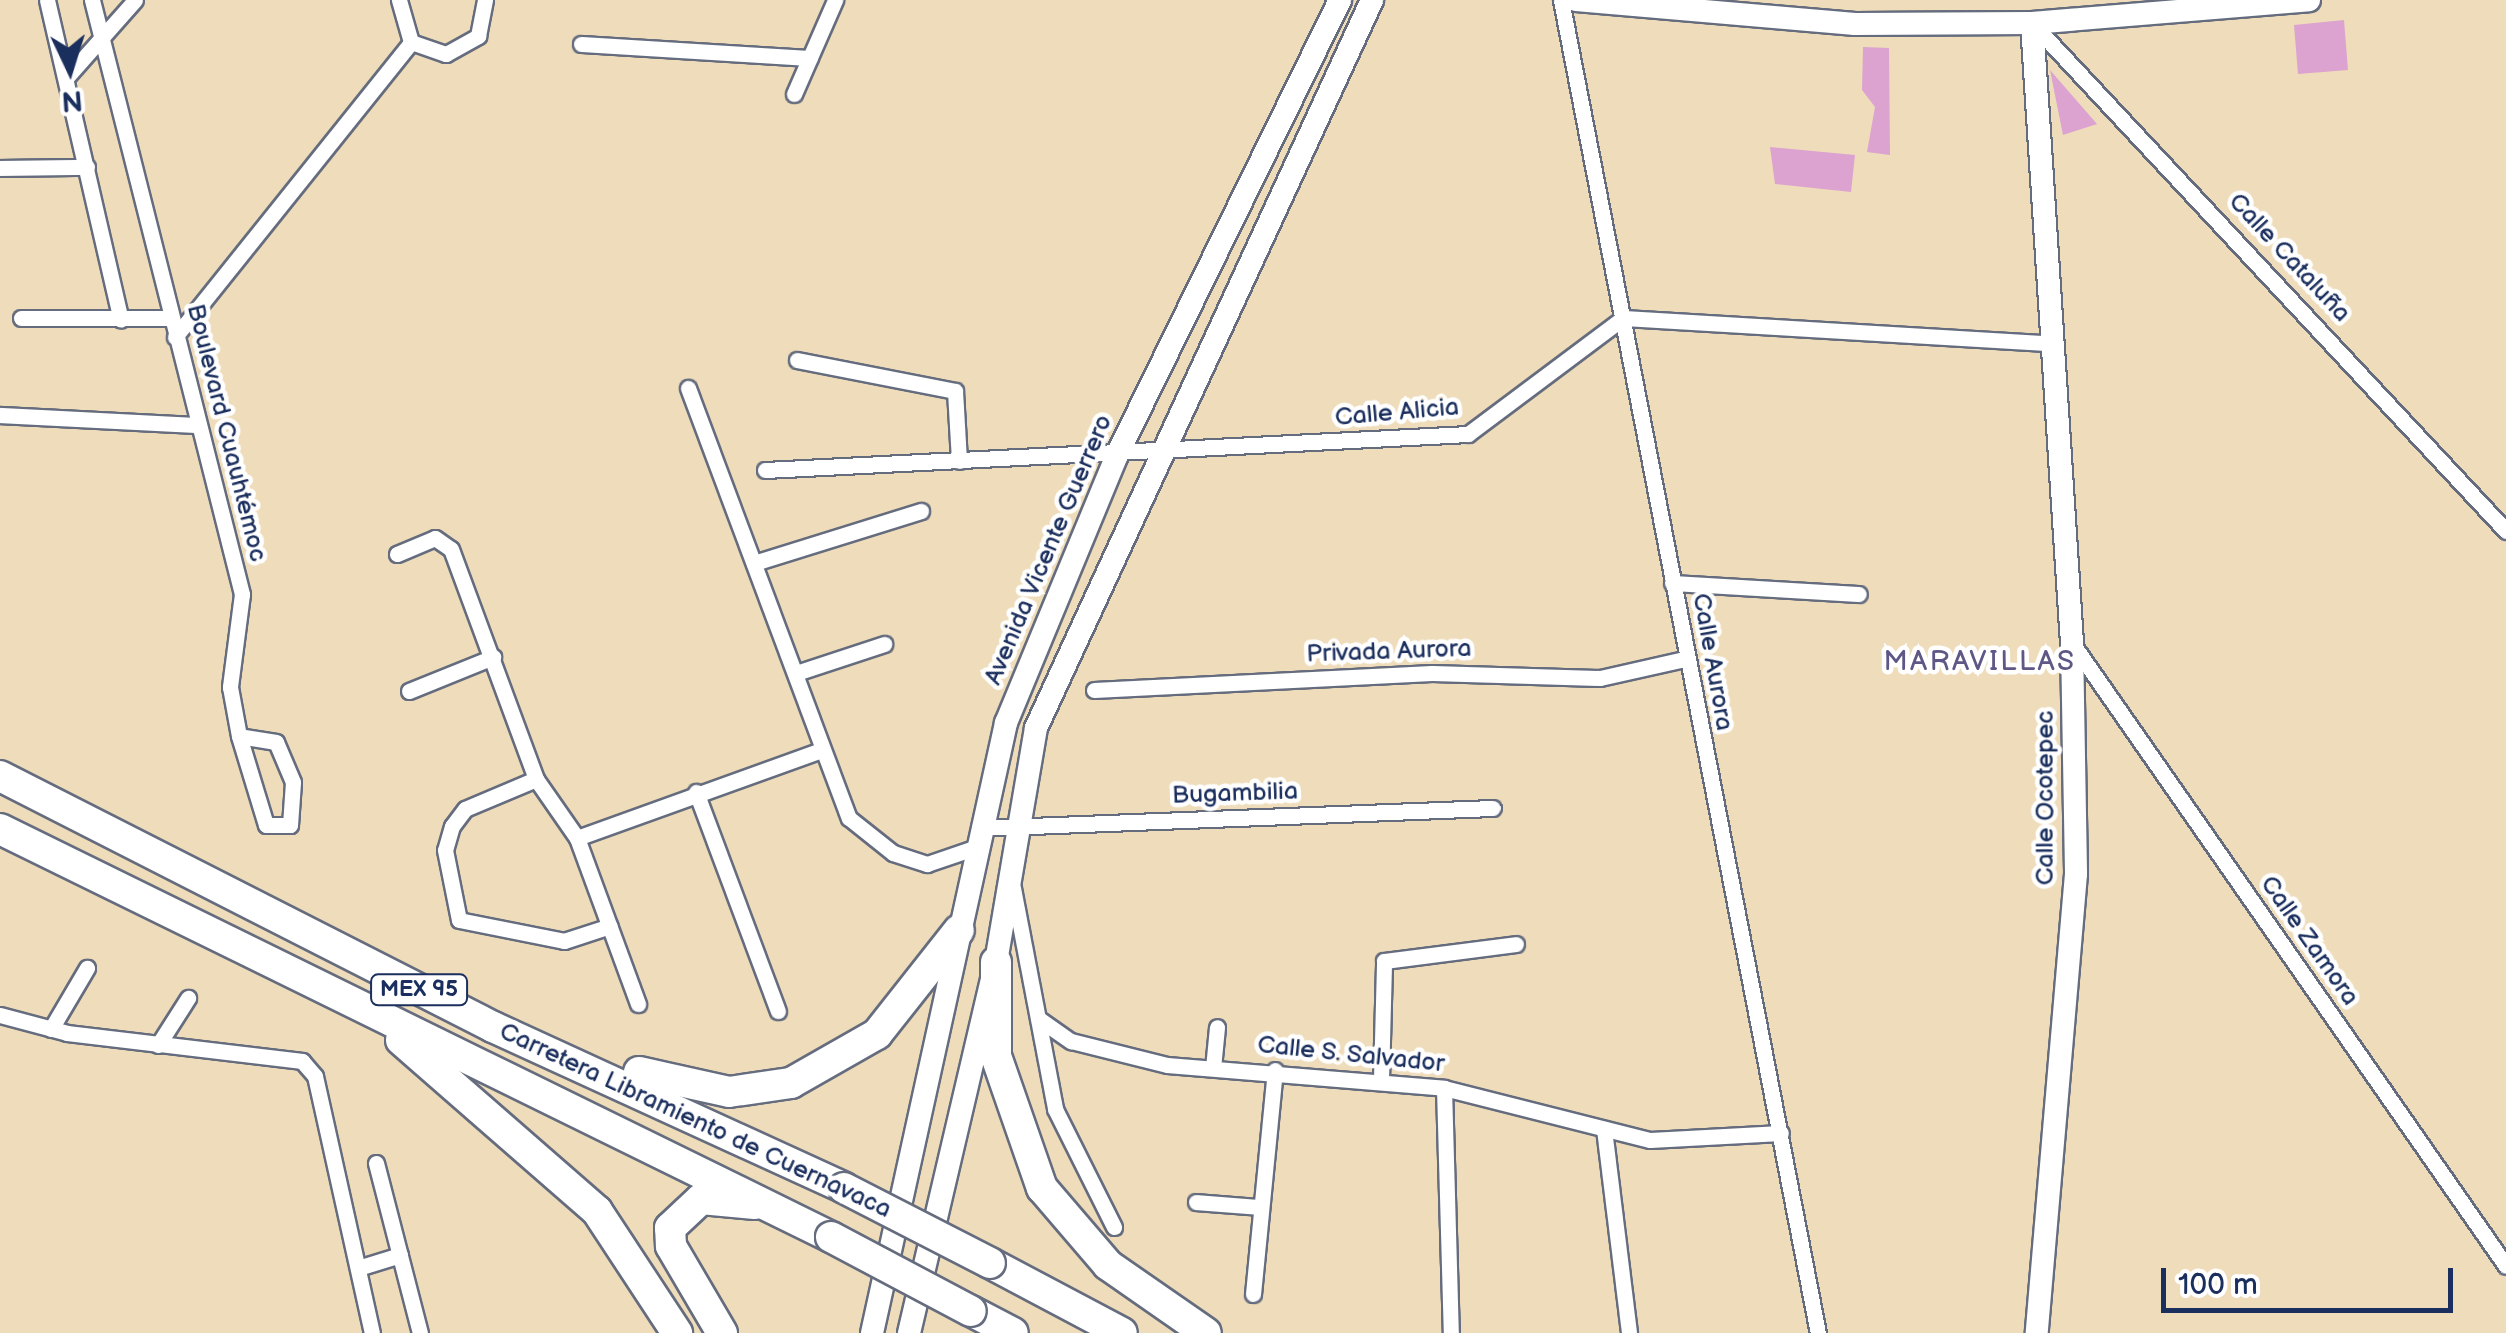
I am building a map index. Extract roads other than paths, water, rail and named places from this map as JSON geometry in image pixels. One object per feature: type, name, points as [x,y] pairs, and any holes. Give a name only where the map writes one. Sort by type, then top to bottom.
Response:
[{"type":"highway","name":"Carretera Libramiento de Cuernavaca","points":[[0,776],[544,1049],[844,1188],[1122,1333]]},
{"type":"highway","name":"Carretera Libramiento de Cuernavaca","points":[[0,829],[372,1015],[768,1204],[1012,1333]]},
{"type":"highway","points":[[544,1049],[574,1045],[685,1088],[790,1083],[877,1034],[958,930]]},
{"type":"highway","points":[[996,962],[996,1056],[1042,1188],[1108,1265],[1206,1333]]},
{"type":"highway","points":[[372,1015],[597,1211],[677,1333]]},
{"type":"highway","points":[[722,1333],[671,1246],[670,1228],[702,1200],[768,1204]]},
{"type":"main road","name":"Avenida Vicente Guerrero","points":[[872,1333],[977,838],[1038,633],[1117,455],[1340,0]]},
{"type":"main road","points":[[910,1333],[996,962],[1013,828],[1057,671],[1372,0]]},
{"type":"main road","points":[[1576,0],[1855,24],[2032,23],[2069,10],[2309,0]]},
{"type":"main road","name":"Calle Ocotepec","points":[[2032,23],[2056,344],[2072,643],[2076,874],[2037,1333]]},
{"type":"main road","points":[[941,1016],[982,1026]]},
{"type":"street","points":[[47,0],[121,320]]},
{"type":"street","name":"Boulevard Cuauhtémoc","points":[[92,0],[242,594],[230,687],[238,736],[266,825],[276,830],[293,812],[276,742],[238,736]]},
{"type":"street","points":[[66,78],[102,42],[135,0]]},
{"type":"street","points":[[398,0],[412,42],[428,52],[464,48],[485,19],[485,0]]},
{"type":"street","points":[[794,94],[835,0]]},
{"type":"street","name":"Calle Aurora","points":[[1561,0],[1684,659],[1818,1333]]},
{"type":"street","name":"Calle Cataluña","points":[[2032,23],[2506,531]]},
{"type":"street","points":[[175,337],[412,42]]},
{"type":"street","points":[[581,44],[810,58]]},
{"type":"street","points":[[0,168],[86,167]]},
{"type":"street","points":[[21,318],[170,318]]},
{"type":"street","points":[[1622,318],[2056,344]]},
{"type":"street","name":"Calle Alicia","points":[[765,470],[1157,453],[1468,434],[1622,318]]},
{"type":"street","points":[[797,360],[955,391],[959,461]]},
{"type":"street","name":"Bugambilia","points":[[688,388],[850,818],[894,853],[927,864],[977,838],[1013,828],[1493,808]]},
{"type":"street","points":[[0,415],[198,425]]},
{"type":"street","points":[[754,563],[921,510]]},
{"type":"street","points":[[397,554],[444,538],[493,657],[536,779],[577,838],[638,1004]]},
{"type":"street","points":[[1672,583],[1859,594]]},
{"type":"street","name":"Calle Zamora","points":[[2072,643],[2506,1266]]},
{"type":"street","points":[[796,673],[884,644]]},
{"type":"street","points":[[409,691],[493,657]]},
{"type":"street","name":"Privada Aurora","points":[[1094,690],[1432,674],[1600,678],[1684,659]]},
{"type":"street","points":[[577,838],[696,792],[822,750]]},
{"type":"street","points":[[536,779],[466,809],[452,826],[445,850],[458,920],[564,941],[610,926]]},
{"type":"street","points":[[696,792],[778,1011]]},
{"type":"street","points":[[1009,874],[1038,1019],[1071,1153],[1114,1227]]},
{"type":"street","points":[[1380,1079],[1384,961],[1516,944]]},
{"type":"street","points":[[51,1029],[86,968]]},
{"type":"street","points":[[158,1045],[188,998]]},
{"type":"street","points":[[0,1014],[51,1029],[302,1061],[315,1076],[372,1333]]},
{"type":"street","name":"Calle S. Salvador","points":[[1038,1019],[1071,1042],[1214,1068],[1380,1079],[1444,1088],[1604,1128],[1698,1142],[1781,1133]]},
{"type":"street","points":[[1214,1068],[1217,1027]]},
{"type":"street","points":[[1253,1294],[1275,1070]]},
{"type":"street","points":[[1444,1088],[1451,1333]]},
{"type":"street","points":[[1604,1128],[1629,1333]]},
{"type":"street","points":[[376,1163],[420,1333]]},
{"type":"street","points":[[1196,1202],[1260,1207]]},
{"type":"street","points":[[358,1268],[400,1255]]},
{"type":"district","name":"MARAVILLAS","points":[[1980,662]]}]
